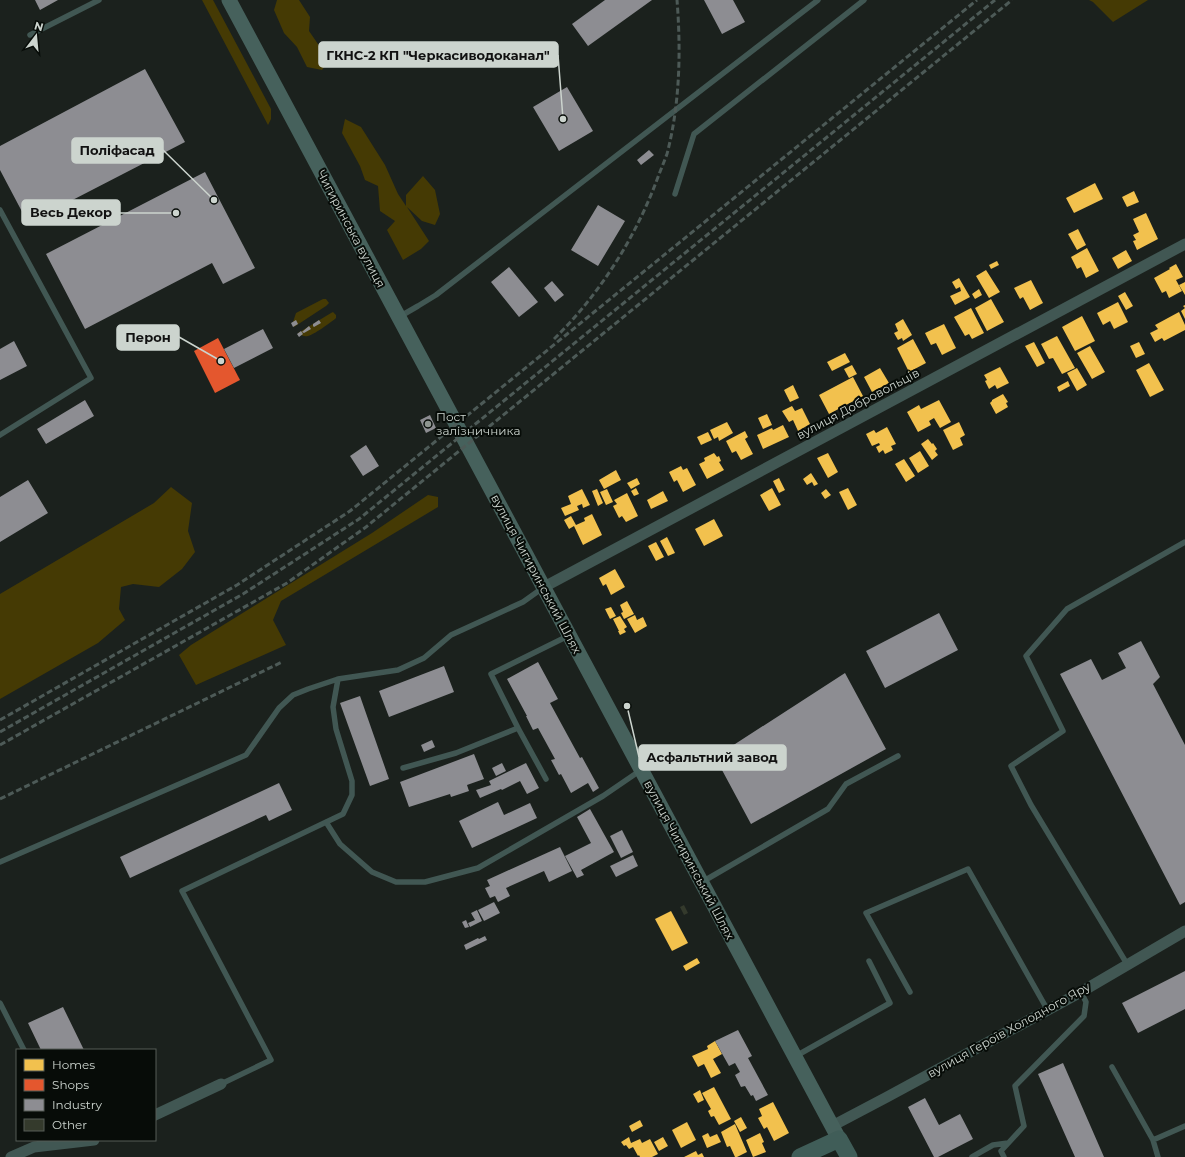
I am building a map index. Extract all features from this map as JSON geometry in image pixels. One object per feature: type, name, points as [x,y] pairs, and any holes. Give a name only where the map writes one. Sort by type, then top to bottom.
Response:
[{"type":"main road","name":"Чигиринська вулиця","points":[[228,0],[473,457]]},
{"type":"main road","name":"вулиця Чигиринський Шлях","points":[[473,457],[849,1157]]},
{"type":"main road","name":"вулиця Героїв Холодного Яру","points":[[800,1157],[835,1132]]},
{"type":"street","name":"вулиця Добровольців","points":[[544,587],[1185,244]]},
{"type":"street","name":"вулиця Героїв Холодного Яру","points":[[835,1132],[887,1097],[1080,992],[1185,931]]},
{"type":"street","points":[[156,1115],[221,1084]]},
{"type":"street","points":[[11,1157],[34,1147],[72,1141]]},
{"type":"lane","points":[[30,35],[99,0]]},
{"type":"lane","points":[[398,317],[436,295],[818,0]]},
{"type":"lane","points":[[675,194],[694,134],[864,0]]},
{"type":"lane","points":[[0,210],[91,378],[0,435]]},
{"type":"lane","points":[[1127,964],[1031,805],[1011,766],[1062,731],[1026,656],[1067,609],[1185,542]]},
{"type":"lane","points":[[0,862],[246,755],[279,708],[294,695],[338,679],[398,670],[424,658],[450,635],[523,602],[544,587]]},
{"type":"lane","points":[[546,779],[491,674],[569,636]]},
{"type":"lane","points":[[221,1084],[271,1060],[182,891],[343,814],[352,795],[352,781],[336,729],[333,707],[338,679]]},
{"type":"lane","points":[[403,768],[456,753],[518,728]]},
{"type":"lane","points":[[701,882],[828,809],[846,784],[898,756]]},
{"type":"lane","points":[[326,822],[340,844],[372,872],[396,882],[425,882],[478,868],[603,796],[641,770]]},
{"type":"lane","points":[[910,992],[866,913],[968,869],[1047,1009]]},
{"type":"lane","points":[[795,1057],[890,1003],[869,961]]},
{"type":"lane","points":[[1004,1157],[1001,1151],[1024,1126],[1015,1086],[1084,1016],[1086,1002],[1080,992]]},
{"type":"lane","points":[[0,1002],[24,1049]]},
{"type":"lane","points":[[1112,1067],[1153,1140],[1158,1157]]},
{"type":"lane","points":[[1153,1140],[1185,1126]]},
{"type":"lane","points":[[972,1157],[993,1145],[1008,1143]]},
{"type":"shaded area","points":[[202,0],[213,0],[271,109],[271,119],[268,125]]},
{"type":"shaded area","points":[[277,0],[299,0],[310,17],[309,31],[329,60],[322,70],[307,67],[297,47],[284,33],[274,10]]},
{"type":"shaded area","points":[[1089,0],[1148,0],[1113,22],[1093,2]]},
{"type":"shaded area","points":[[345,119],[361,127],[385,165],[398,194],[406,206],[406,195],[423,176],[435,190],[440,214],[435,225],[422,221],[407,207],[429,241],[421,249],[403,260],[387,230],[395,221],[380,211],[378,186],[365,180],[360,166],[342,133]]},
{"type":"shaded area","points":[[323,299],[326,299],[329,303],[294,327],[293,322],[296,313]]},
{"type":"shaded area","points":[[333,312],[336,315],[336,318],[314,334],[305,336],[298,333],[331,313]]},
{"type":"shaded area","points":[[171,487],[192,503],[188,531],[195,552],[182,569],[159,587],[133,584],[121,587],[119,609],[125,620],[98,643],[0,699],[0,594],[154,503]]},
{"type":"shaded area","points":[[428,495],[438,497],[438,507],[281,601],[273,620],[286,645],[196,685],[179,655],[191,645],[372,533]]},
{"type":"building: Homes","points":[[1095,183],[1103,199],[1074,213],[1066,198]]},
{"type":"building: Homes","points":[[1134,191],[1139,202],[1127,207],[1122,197]]},
{"type":"building: Homes","points":[[1146,213],[1158,239],[1137,250],[1133,241],[1136,240],[1133,235],[1139,232],[1133,219]]},
{"type":"building: Homes","points":[[1078,229],[1086,245],[1077,250],[1068,234]]},
{"type":"building: Homes","points":[[1087,248],[1099,271],[1086,278],[1081,267],[1077,269],[1071,257]]},
{"type":"building: Homes","points":[[1126,250],[1132,261],[1118,269],[1112,258]]},
{"type":"building: Homes","points":[[997,261],[999,265],[991,269],[989,265]]},
{"type":"building: Homes","points":[[1176,264],[1183,277],[1176,280],[1182,291],[1169,298],[1166,291],[1162,293],[1154,278]]},
{"type":"building: Homes","points":[[986,270],[1000,292],[989,298],[976,276]]},
{"type":"building: Homes","points":[[959,278],[970,297],[955,305],[950,296],[961,291],[960,287],[956,289],[952,282]]},
{"type":"building: Homes","points":[[1031,280],[1043,303],[1030,310],[1023,297],[1020,299],[1014,288]]},
{"type":"building: Homes","points":[[1185,282],[1185,295],[1179,285]]},
{"type":"building: Homes","points":[[979,289],[982,295],[975,299],[972,294]]},
{"type":"building: Homes","points":[[1125,292],[1133,306],[1126,310],[1118,296]]},
{"type":"building: Homes","points":[[991,299],[1004,322],[987,331],[975,308]]},
{"type":"building: Homes","points":[[1118,302],[1128,322],[1114,329],[1110,321],[1103,325],[1097,313]]},
{"type":"building: Homes","points":[[971,308],[984,333],[972,339],[969,334],[965,336],[954,317]]},
{"type":"building: Homes","points":[[1185,308],[1185,319],[1181,311]]},
{"type":"building: Homes","points":[[1179,312],[1185,325],[1185,330],[1164,341],[1162,338],[1155,342],[1150,333],[1158,329],[1155,325]]},
{"type":"building: Homes","points":[[1082,316],[1095,341],[1075,351],[1062,327]]},
{"type":"building: Homes","points":[[903,319],[912,335],[903,341],[902,338],[898,340],[894,333],[898,331],[895,324]]},
{"type":"building: Homes","points":[[944,324],[956,348],[942,355],[936,343],[931,345],[925,333]]},
{"type":"building: Homes","points":[[1057,336],[1075,368],[1062,374],[1053,358],[1049,359],[1041,344]]},
{"type":"building: Homes","points":[[913,339],[926,363],[909,372],[897,348]]},
{"type":"building: Homes","points":[[1034,342],[1045,363],[1037,367],[1025,346]]},
{"type":"building: Homes","points":[[1139,342],[1145,354],[1136,358],[1130,346]]},
{"type":"building: Homes","points":[[1090,346],[1105,372],[1092,379],[1077,353]]},
{"type":"building: Homes","points":[[845,353],[850,362],[832,371],[827,362]]},
{"type":"building: Homes","points":[[1149,363],[1164,390],[1150,397],[1136,370]]},
{"type":"building: Homes","points":[[852,365],[857,374],[849,378],[844,369]]},
{"type":"building: Homes","points":[[1000,367],[1009,383],[997,389],[995,385],[989,389],[984,375]]},
{"type":"building: Homes","points":[[880,368],[889,383],[872,392],[864,377]]},
{"type":"building: Homes","points":[[1077,368],[1087,385],[1077,391],[1067,373]]},
{"type":"building: Homes","points":[[853,377],[863,396],[829,414],[819,395]]},
{"type":"building: Homes","points":[[1068,381],[1070,386],[1059,392],[1057,387]]},
{"type":"building: Homes","points":[[793,385],[799,398],[790,402],[784,390]]},
{"type":"building: Homes","points":[[1003,394],[1008,402],[1006,403],[1008,407],[996,414],[990,403],[992,400]]},
{"type":"building: Homes","points":[[939,400],[951,422],[940,428],[934,418],[929,421],[931,425],[918,432],[907,412],[919,405],[921,409]]},
{"type":"building: Homes","points":[[792,406],[795,411],[802,408],[810,424],[798,431],[793,420],[789,422],[782,411]]},
{"type":"building: Homes","points":[[767,414],[772,425],[763,429],[758,418]]},
{"type":"building: Homes","points":[[727,422],[733,433],[719,441],[718,437],[714,439],[710,430]]},
{"type":"building: Homes","points":[[959,422],[965,435],[960,438],[963,445],[953,450],[943,430]]},
{"type":"building: Homes","points":[[783,425],[789,437],[763,449],[757,435]]},
{"type":"building: Homes","points":[[887,427],[896,444],[891,446],[893,450],[885,454],[883,450],[879,453],[876,447],[880,445],[879,443],[872,446],[866,434],[874,430],[876,433]]},
{"type":"building: Homes","points":[[745,431],[748,437],[745,439],[753,454],[741,460],[736,451],[732,453],[726,441]]},
{"type":"building: Homes","points":[[708,432],[712,440],[701,445],[697,437]]},
{"type":"building: Homes","points":[[928,439],[937,449],[935,451],[938,455],[932,460],[921,444]]},
{"type":"building: Homes","points":[[920,451],[929,466],[918,473],[909,458]]},
{"type":"building: Homes","points":[[714,453],[717,457],[719,456],[721,461],[719,462],[724,470],[707,479],[699,464],[705,461],[704,458]]},
{"type":"building: Homes","points":[[828,453],[838,472],[828,478],[817,458]]},
{"type":"building: Homes","points":[[904,459],[915,476],[906,482],[895,464]]},
{"type":"building: Homes","points":[[681,466],[683,470],[687,468],[696,485],[683,492],[677,480],[674,482],[669,472]]},
{"type":"building: Homes","points":[[616,470],[621,480],[604,489],[599,480]]},
{"type":"building: Homes","points":[[811,473],[818,484],[814,486],[812,482],[807,485],[803,479]]},
{"type":"building: Homes","points":[[637,478],[640,484],[631,489],[627,483]]},
{"type":"building: Homes","points":[[779,478],[785,490],[779,493],[773,481]]},
{"type":"building: Homes","points":[[636,488],[639,494],[634,496],[631,491]]},
{"type":"building: Homes","points":[[772,488],[781,505],[769,511],[760,495]]},
{"type":"building: Homes","points":[[848,488],[857,505],[848,510],[839,492]]},
{"type":"building: Homes","points":[[582,489],[590,505],[583,508],[582,504],[577,506],[579,510],[565,516],[561,508],[571,504],[568,496]]},
{"type":"building: Homes","points":[[597,489],[603,503],[598,506],[592,491]]},
{"type":"building: Homes","points":[[607,489],[613,502],[606,505],[600,492]]},
{"type":"building: Homes","points":[[826,489],[831,495],[825,499],[821,493]]},
{"type":"building: Homes","points":[[663,491],[668,501],[651,509],[647,500]]},
{"type":"building: Homes","points":[[627,493],[638,516],[626,522],[622,516],[619,518],[613,506],[617,504],[614,500]]},
{"type":"building: Homes","points":[[592,514],[602,535],[583,545],[574,526],[569,529],[564,520],[571,516],[576,525],[585,521],[584,518]]},
{"type":"building: Homes","points":[[714,519],[723,536],[704,546],[695,529]]},
{"type":"building: Homes","points":[[667,537],[675,553],[668,556],[660,541]]},
{"type":"building: Homes","points":[[656,542],[664,557],[656,561],[648,546]]},
{"type":"building: Homes","points":[[615,569],[625,587],[611,595],[606,584],[603,586],[599,578]]},
{"type":"building: Homes","points":[[627,601],[634,614],[624,619],[621,613],[623,612],[620,605]]},
{"type":"building: Homes","points":[[611,607],[616,616],[610,619],[605,609]]},
{"type":"building: Homes","points":[[635,615],[637,620],[643,617],[647,626],[635,633],[627,619]]},
{"type":"building: Homes","points":[[620,616],[627,627],[624,629],[626,632],[620,635],[613,619]]},
{"type":"building: Homes","points":[[671,911],[688,943],[672,951],[655,919]]},
{"type":"building: Homes","points":[[697,958],[700,963],[686,971],[683,966]]},
{"type":"building: Homes","points":[[715,1041],[722,1054],[713,1059],[721,1073],[711,1078],[704,1064],[698,1067],[692,1056],[708,1049],[707,1046]]},
{"type":"building: Homes","points":[[714,1087],[731,1119],[719,1125],[714,1116],[711,1117],[708,1111],[711,1109],[702,1093]]},
{"type":"building: Homes","points":[[700,1090],[704,1100],[698,1103],[693,1094]]},
{"type":"building: Homes","points":[[773,1102],[789,1133],[774,1141],[767,1127],[764,1129],[758,1118],[762,1116],[759,1109]]},
{"type":"building: Homes","points":[[741,1117],[747,1128],[740,1132],[734,1121]]},
{"type":"building: Homes","points":[[640,1120],[643,1126],[632,1132],[629,1126]]},
{"type":"building: Homes","points":[[687,1122],[696,1140],[681,1148],[672,1130]]},
{"type":"building: Homes","points":[[735,1124],[747,1152],[737,1157],[735,1157],[730,1146],[727,1147],[721,1132]]},
{"type":"building: Homes","points":[[708,1133],[710,1137],[717,1134],[721,1142],[707,1148],[702,1136]]},
{"type":"building: Homes","points":[[760,1133],[766,1152],[753,1157],[746,1140]]},
{"type":"building: Homes","points":[[629,1137],[631,1143],[640,1139],[642,1143],[650,1139],[658,1154],[652,1157],[638,1156],[633,1147],[629,1149],[621,1142]]},
{"type":"building: Homes","points":[[663,1137],[668,1146],[659,1151],[654,1142]]},
{"type":"building: Homes","points":[[696,1151],[698,1155],[702,1153],[704,1157],[684,1157]]},
{"type":"building: Shops","points":[[218,338],[240,380],[215,393],[194,351]]},
{"type":"building: Industry","points":[[35,0],[58,0],[40,10]]},
{"type":"building: Industry","points":[[605,0],[652,0],[588,46],[572,24]]},
{"type":"building: Industry","points":[[704,0],[733,0],[745,22],[722,34]]},
{"type":"building: Industry","points":[[145,69],[185,142],[28,223],[0,170],[0,146]]},
{"type":"building: Industry","points":[[567,87],[593,131],[559,151],[533,107]]},
{"type":"building: Industry","points":[[649,150],[654,155],[641,165],[637,160]]},
{"type":"building: Industry","points":[[205,172],[255,268],[223,284],[212,263],[85,329],[46,254]]},
{"type":"building: Industry","points":[[598,205],[625,221],[598,266],[571,250]]},
{"type":"building: Industry","points":[[509,267],[538,302],[519,317],[491,282]]},
{"type":"building: Industry","points":[[552,281],[564,295],[555,302],[544,288]]},
{"type":"building: Industry","points":[[296,320],[298,324],[293,327],[291,323]]},
{"type":"building: Industry","points":[[319,320],[321,323],[314,327],[313,324]]},
{"type":"building: Industry","points":[[309,326],[311,329],[304,333],[302,332],[303,331]]},
{"type":"building: Industry","points":[[263,329],[273,348],[234,368],[224,349]]},
{"type":"building: Industry","points":[[301,331],[303,334],[299,337],[297,334]]},
{"type":"building: Industry","points":[[14,341],[27,366],[0,380],[0,349]]},
{"type":"building: Industry","points":[[85,400],[94,416],[46,444],[37,429]]},
{"type":"building: Industry","name":"Пост залізничника","points":[[430,415],[436,428],[426,433],[420,420]]},
{"type":"building: Industry","points":[[366,445],[379,466],[363,476],[350,456]]},
{"type":"building: Industry","points":[[28,480],[48,513],[0,542],[0,497]]},
{"type":"building: Industry","points":[[939,613],[958,650],[885,688],[866,651]]},
{"type":"building: Industry","points":[[1141,641],[1160,677],[1153,684],[1185,745],[1185,902],[1180,905],[1060,674],[1091,659],[1102,680],[1126,668],[1118,653]]},
{"type":"building: Industry","points":[[538,662],[558,699],[550,703],[580,758],[582,757],[599,788],[593,792],[588,783],[571,793],[561,774],[559,775],[551,760],[555,759],[538,728],[533,730],[507,679]]},
{"type":"building: Industry","points":[[444,666],[454,692],[389,717],[379,691]]},
{"type":"building: Industry","points":[[845,673],[886,749],[751,824],[715,757]]},
{"type":"building: Industry","points":[[360,696],[389,779],[370,786],[340,703]]},
{"type":"building: Industry","points":[[432,740],[435,747],[424,752],[421,745]]},
{"type":"building: Industry","points":[[474,754],[484,779],[467,785],[469,791],[451,797],[450,794],[409,807],[400,782]]},
{"type":"building: Industry","points":[[502,763],[506,771],[496,776],[492,768]]},
{"type":"building: Industry","points":[[526,763],[539,788],[527,794],[520,781],[502,790],[501,789],[480,798],[476,790],[491,785],[489,781]]},
{"type":"building: Industry","points":[[279,783],[292,810],[269,821],[266,815],[130,878],[120,857]]},
{"type":"building: Industry","points":[[498,802],[504,815],[530,803],[537,818],[472,848],[459,821]]},
{"type":"building: Industry","points":[[590,809],[614,852],[581,870],[584,875],[577,878],[565,856],[591,843],[577,817]]},
{"type":"building: Industry","points":[[622,830],[633,852],[621,858],[610,836]]},
{"type":"building: Industry","points":[[560,847],[572,871],[549,882],[544,871],[506,888],[510,896],[498,902],[495,896],[490,898],[485,888],[490,886],[487,880]]},
{"type":"building: Industry","points":[[633,855],[638,866],[616,877],[610,866]]},
{"type":"building: Industry","points":[[494,902],[500,913],[484,921],[478,910]]},
{"type":"building: Industry","points":[[477,910],[482,921],[470,927],[468,923],[475,920],[471,913]]},
{"type":"building: Industry","points":[[466,920],[469,927],[465,928],[462,922]]},
{"type":"building: Industry","points":[[485,936],[487,940],[466,950],[464,945]]},
{"type":"building: Industry","points":[[1185,971],[1185,1009],[1138,1033],[1122,1003]]},
{"type":"building: Industry","points":[[63,1007],[84,1049],[41,1049],[28,1023]]},
{"type":"building: Industry","points":[[738,1030],[752,1056],[748,1058],[768,1095],[756,1101],[745,1086],[741,1087],[735,1075],[740,1072],[735,1063],[729,1066],[715,1041]]},
{"type":"building: Industry","points":[[1063,1063],[1104,1157],[1075,1157],[1038,1074]]},
{"type":"building: Industry","points":[[925,1098],[939,1125],[960,1114],[973,1139],[938,1157],[934,1157],[908,1107]]},
{"type":"building: Other","points":[[684,905],[688,913],[684,915],[680,907]]},
{"type":"railway","points":[[554,339],[587,303],[628,243],[649,199],[667,154],[675,116],[677,97],[679,58],[677,0]]},
{"type":"railway","points":[[0,720],[237,585],[350,511],[977,0]]},
{"type":"railway","points":[[0,732],[243,594],[359,519],[995,0]]},
{"type":"railway","points":[[0,745],[287,583],[366,527],[1012,0]]},
{"type":"railway","points":[[0,799],[282,662]]},
{"type":"place","name":"ГКНС-2 КП \"Черкасиводоканал\"","points":[[563,119]]},
{"type":"place","name":"Поліфасад","points":[[214,200]]},
{"type":"place","name":"Весь Декор","points":[[176,213]]},
{"type":"place","name":"Перон","points":[[221,361]]},
{"type":"place","name":"Пост залізничника","points":[[428,424]]},
{"type":"place","name":"Асфальтний завод","points":[[627,706]]}]
